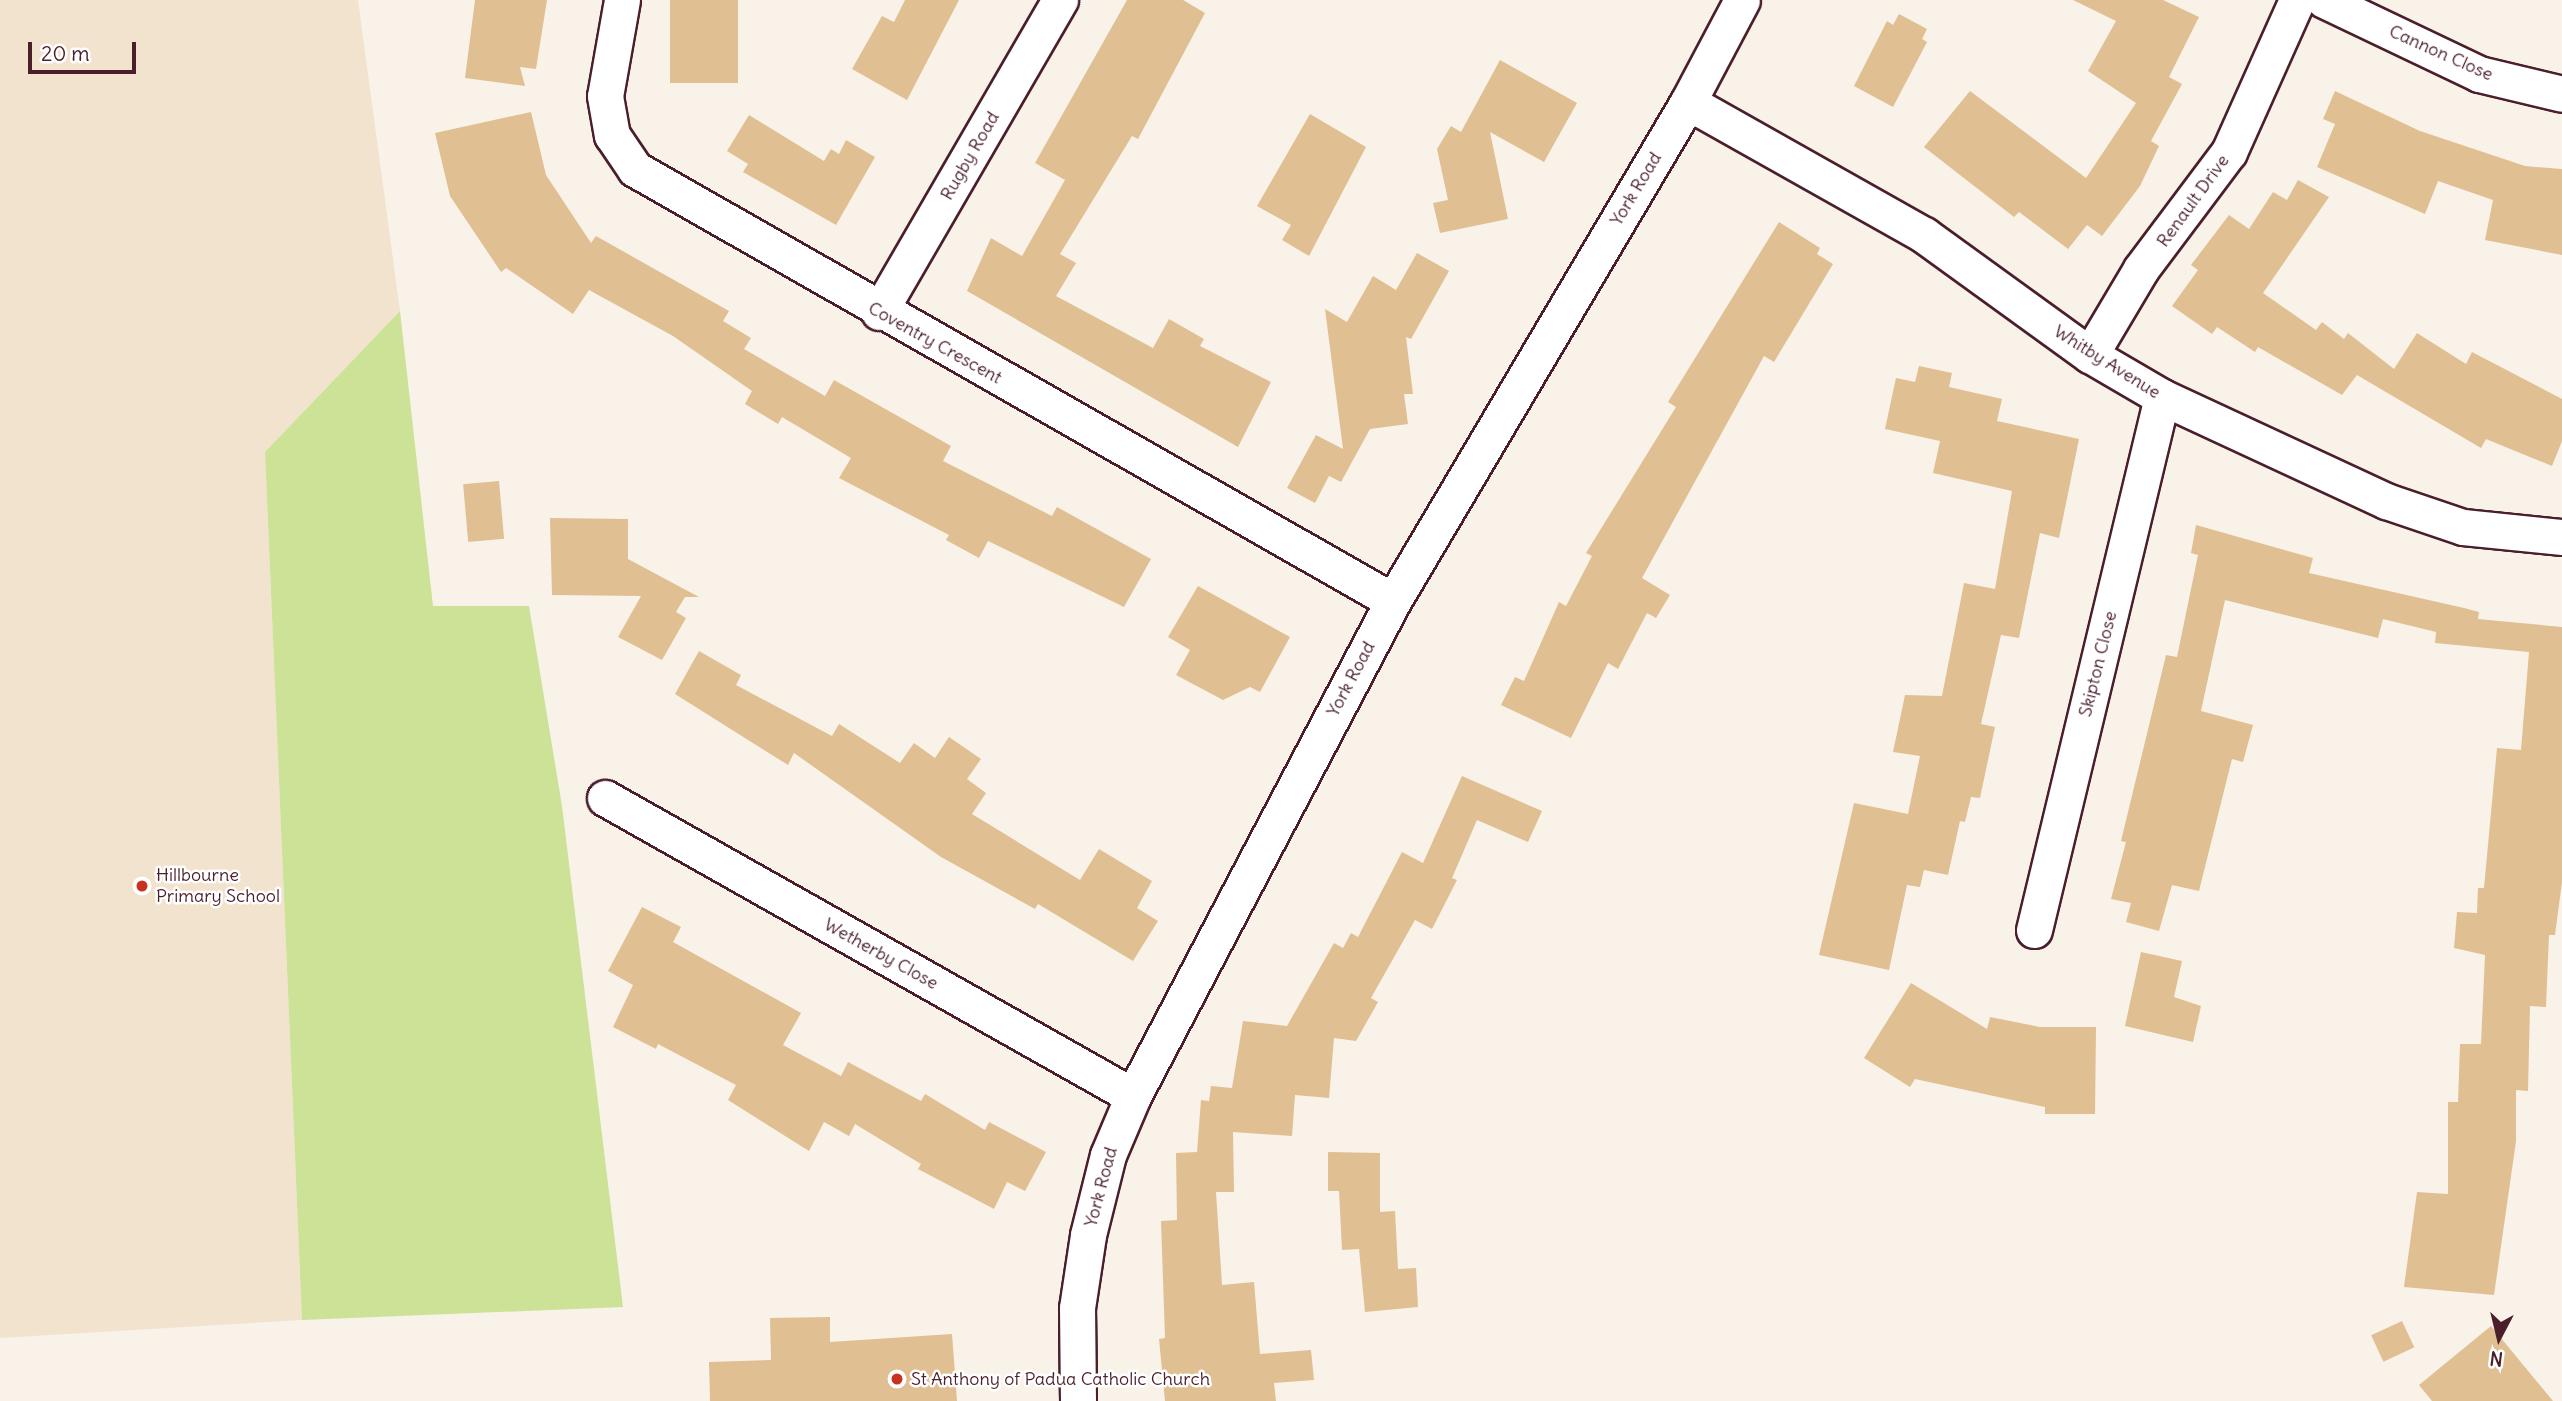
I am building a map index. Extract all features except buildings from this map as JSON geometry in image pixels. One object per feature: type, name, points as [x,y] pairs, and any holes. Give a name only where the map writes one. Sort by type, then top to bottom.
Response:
[{"type":"street","name":"Coventry Crescent","points":[[622,0],[605,96],[612,135],[635,169],[880,312],[1393,601]]},
{"type":"street","name":"Rugby Road","points":[[880,312],[1060,0]]},
{"type":"street","name":"York Road","points":[[1078,1401],[1077,1308],[1088,1235],[1108,1155],[1133,1096],[1393,601],[1688,102],[1742,0]]},
{"type":"street","name":"Renault Drive","points":[[2090,355],[2141,269],[2229,152],[2298,0]]},
{"type":"street","name":"Cannon Close","points":[[2324,0],[2479,74],[2562,94]]},
{"type":"street","name":"Whitby Avenue","points":[[1688,102],[1924,235],[2090,355],[2162,397],[2386,501],[2463,527],[2562,537]]},
{"type":"street","name":"Skipton Close","points":[[2034,930],[2162,397]]},
{"type":"street","name":"Wetherby Close","points":[[625,800],[1133,1096]]},
{"type":"shaded area","name":"Hillbourne Primary School","points":[[0,0],[358,0],[400,311],[265,452],[302,1320],[0,1338]]},
{"type":"green space","points":[[400,311],[433,606],[529,606],[562,806],[623,1307],[302,1320],[265,452]]},
{"type":"place","name":"Hillbourne Primary School","points":[[142,886]]},
{"type":"place","name":"St Anthony of Padua Catholic Church","points":[[897,1379]]}]
